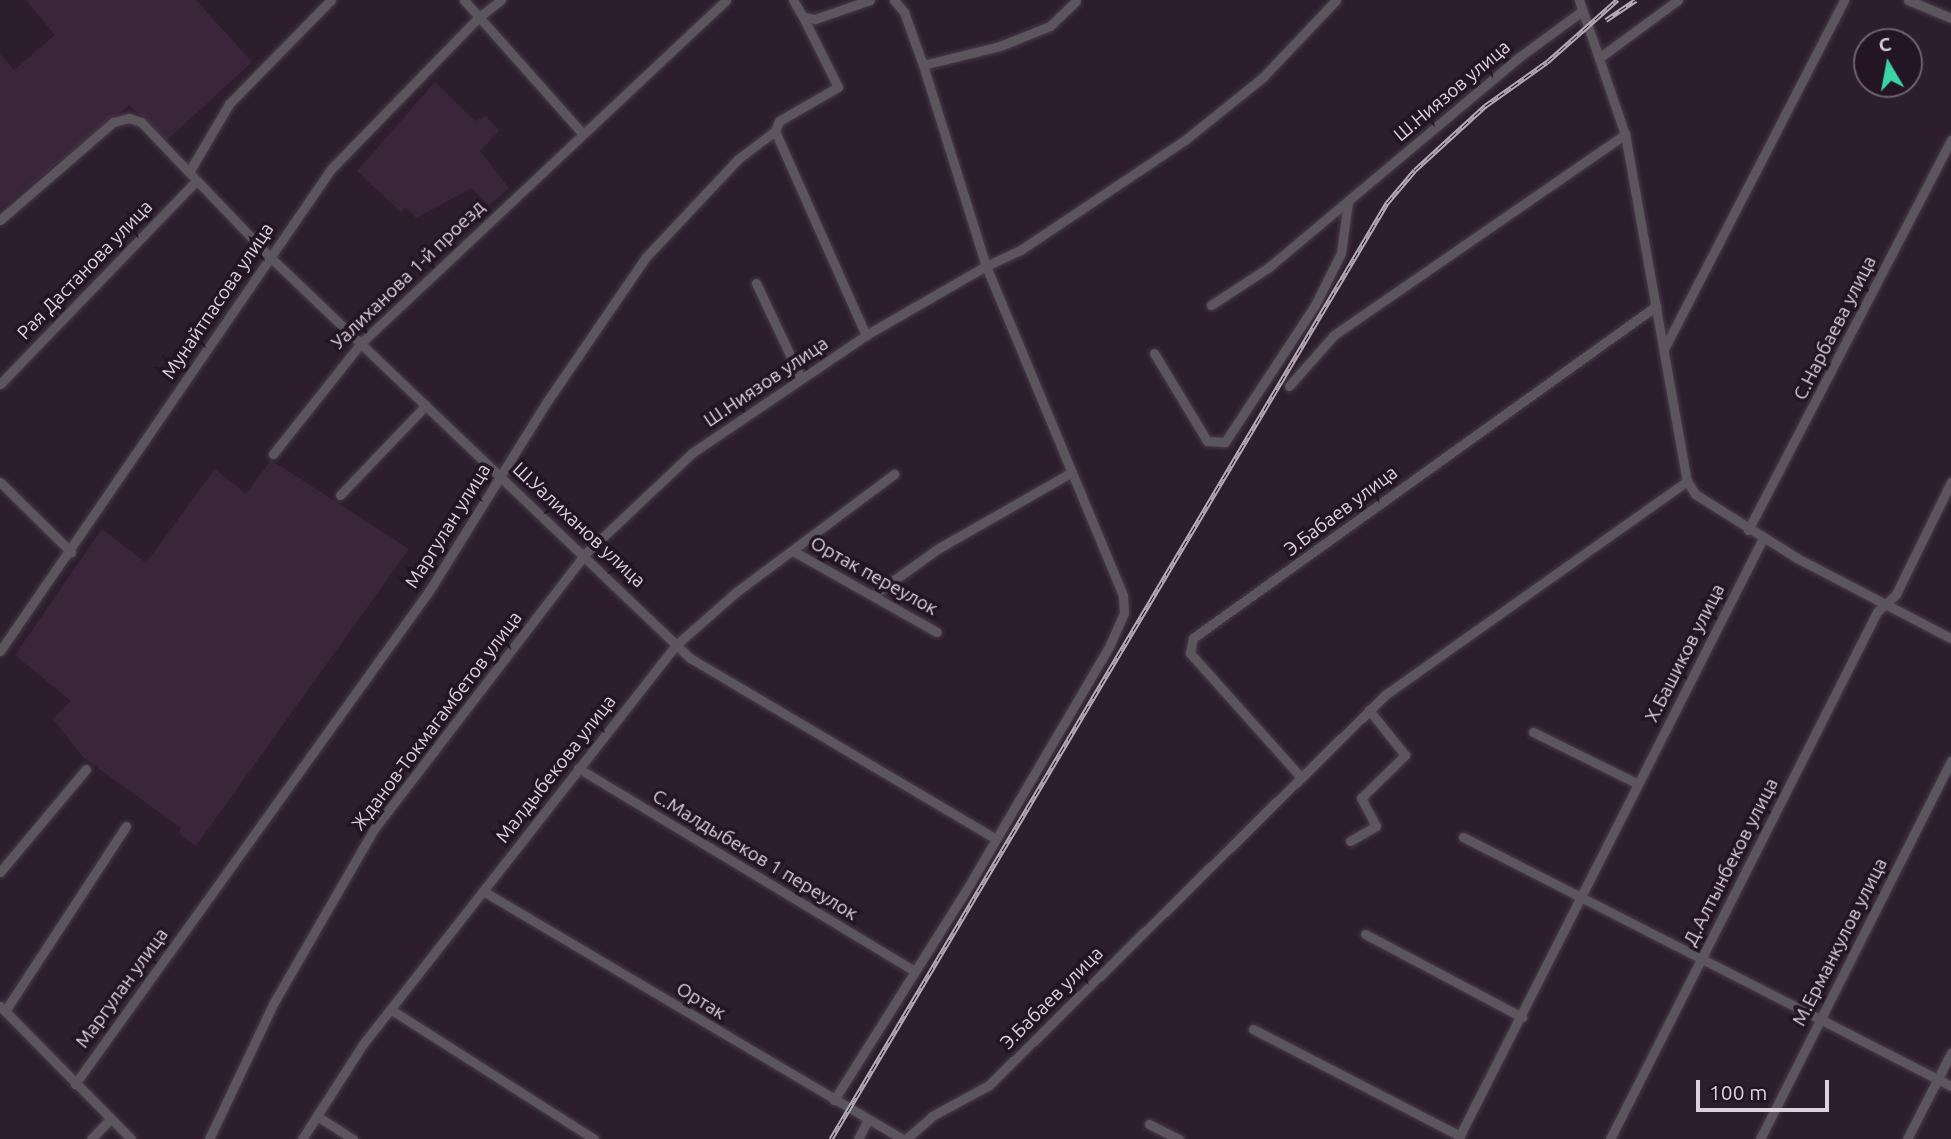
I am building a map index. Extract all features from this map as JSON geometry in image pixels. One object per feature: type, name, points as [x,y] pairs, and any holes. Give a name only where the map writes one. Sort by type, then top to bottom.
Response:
[{"type":"street","points":[[189,172],[229,104],[331,0]]},
{"type":"street","points":[[464,0],[582,133]]},
{"type":"street","name":"Мунайтпасова улица","points":[[0,651],[71,552],[269,256],[331,169],[479,17],[501,0]]},
{"type":"street","name":"Уалиханова 1-й проезд","points":[[272,454],[361,343],[582,133],[664,62],[726,0]]},
{"type":"street","points":[[793,0],[803,16],[831,17],[870,0]]},
{"type":"street","points":[[834,1100],[915,971],[1110,645],[1124,613],[1123,595],[986,266],[923,65],[904,12],[894,0]]},
{"type":"street","name":"Ш.Ниязов улица","points":[[585,554],[692,453],[866,335],[1022,248],[1185,140],[1263,77],[1336,0]]},
{"type":"street","points":[[1579,0],[1625,134],[1687,481],[1706,505],[1748,530],[1951,638]]},
{"type":"street","points":[[1599,58],[1678,0]]},
{"type":"street","points":[[1664,349],[1844,0]]},
{"type":"street","points":[[1908,0],[1951,18]]},
{"type":"street","points":[[923,65],[1000,46],[1050,26],[1076,1]]},
{"type":"street","name":"Ш.Ниязов улица","points":[[1211,305],[1269,267],[1518,58],[1582,11]]},
{"type":"street","name":"Маргулан улица","points":[[75,1084],[429,590],[501,475],[646,257],[738,159],[775,131],[779,121],[838,87],[803,16]]},
{"type":"street","name":"Ш.Уалиханов улица","points":[[0,220],[113,122],[129,118],[141,122],[269,256],[585,554],[676,645],[736,688],[994,838]]},
{"type":"street","points":[[775,131],[866,335]]},
{"type":"street","points":[[1289,386],[1334,335],[1625,134]]},
{"type":"street","name":"С.Нарбаева улица","points":[[1748,530],[1951,140]]},
{"type":"street","name":"Рая Дастанова улица","points":[[0,383],[196,181]]},
{"type":"street","points":[[1154,353],[1207,441],[1225,442],[1315,305],[1341,253],[1348,202]]},
{"type":"street","points":[[756,283],[801,378]]},
{"type":"street","name":"Э.Бабаев улица","points":[[1299,775],[1190,653],[1192,638],[1656,306]]},
{"type":"street","points":[[340,495],[426,405]]},
{"type":"street","points":[[873,595],[939,548],[1072,472]]},
{"type":"street","name":"Малдыбекова улица","points":[[302,1139],[390,1009],[676,645],[894,474]]},
{"type":"street","name":"Э.Бабаев улица","points":[[905,1139],[932,1116],[989,1085],[1299,775],[1369,710],[1434,657],[1687,481]]},
{"type":"street","points":[[0,482],[71,552]]},
{"type":"street","points":[[1885,603],[1896,594],[1951,482]]},
{"type":"street","name":"Х.Башиков улица","points":[[1253,1029],[1459,1137],[1763,538]]},
{"type":"street","name":"Ортак переулок","points":[[793,551],[937,632]]},
{"type":"street","name":"Жданов-Токмагамбетов улица","points":[[209,1139],[273,1004],[374,829],[585,554]]},
{"type":"street","name":"Д.Алтынбеков улица","points":[[1610,1139],[1885,603]]},
{"type":"street","points":[[1350,841],[1376,826],[1361,799],[1405,755],[1369,710]]},
{"type":"street","points":[[1533,732],[1638,784]]},
{"type":"street","name":"М.Ерманкулов улица","points":[[1760,1139],[1951,761]]},
{"type":"street","name":"С.Малдыбеков 1 переулок","points":[[578,768],[915,971]]},
{"type":"street","points":[[0,872],[86,769]]},
{"type":"street","points":[[126,826],[3,1009],[131,1139]]},
{"type":"street","points":[[1464,837],[1951,1086]]},
{"type":"street","name":"Ортак","points":[[483,891],[867,1121],[905,1139]]},
{"type":"street","points":[[1365,934],[1522,1017]]},
{"type":"street","points":[[390,1009],[594,1139]]},
{"type":"street","points":[[1907,1139],[1951,1053]]},
{"type":"street","points":[[317,1116],[353,1139]]},
{"type":"street","points":[[91,1139],[110,1119]]},
{"type":"street","points":[[858,1139],[867,1121]]},
{"type":"street","points":[[1149,1124],[1179,1139]]},
{"type":"shaded area","points":[[26,0],[196,0],[252,62],[167,140],[129,105],[0,210],[0,54],[14,70],[55,35]]},
{"type":"shaded area","points":[[435,82],[475,121],[486,116],[499,131],[480,151],[509,188],[489,206],[472,188],[416,218],[406,207],[401,212],[357,171]]},
{"type":"shaded area","points":[[271,460],[409,549],[196,846],[179,833],[181,828],[83,757],[53,719],[71,701],[15,655],[102,529],[146,563],[215,469],[246,494]]},
{"type":"railway","points":[[831,1139],[1387,203],[1415,170],[1485,106],[1547,62],[1617,0]]},
{"type":"railway","points":[[1606,20],[1636,0]]}]
